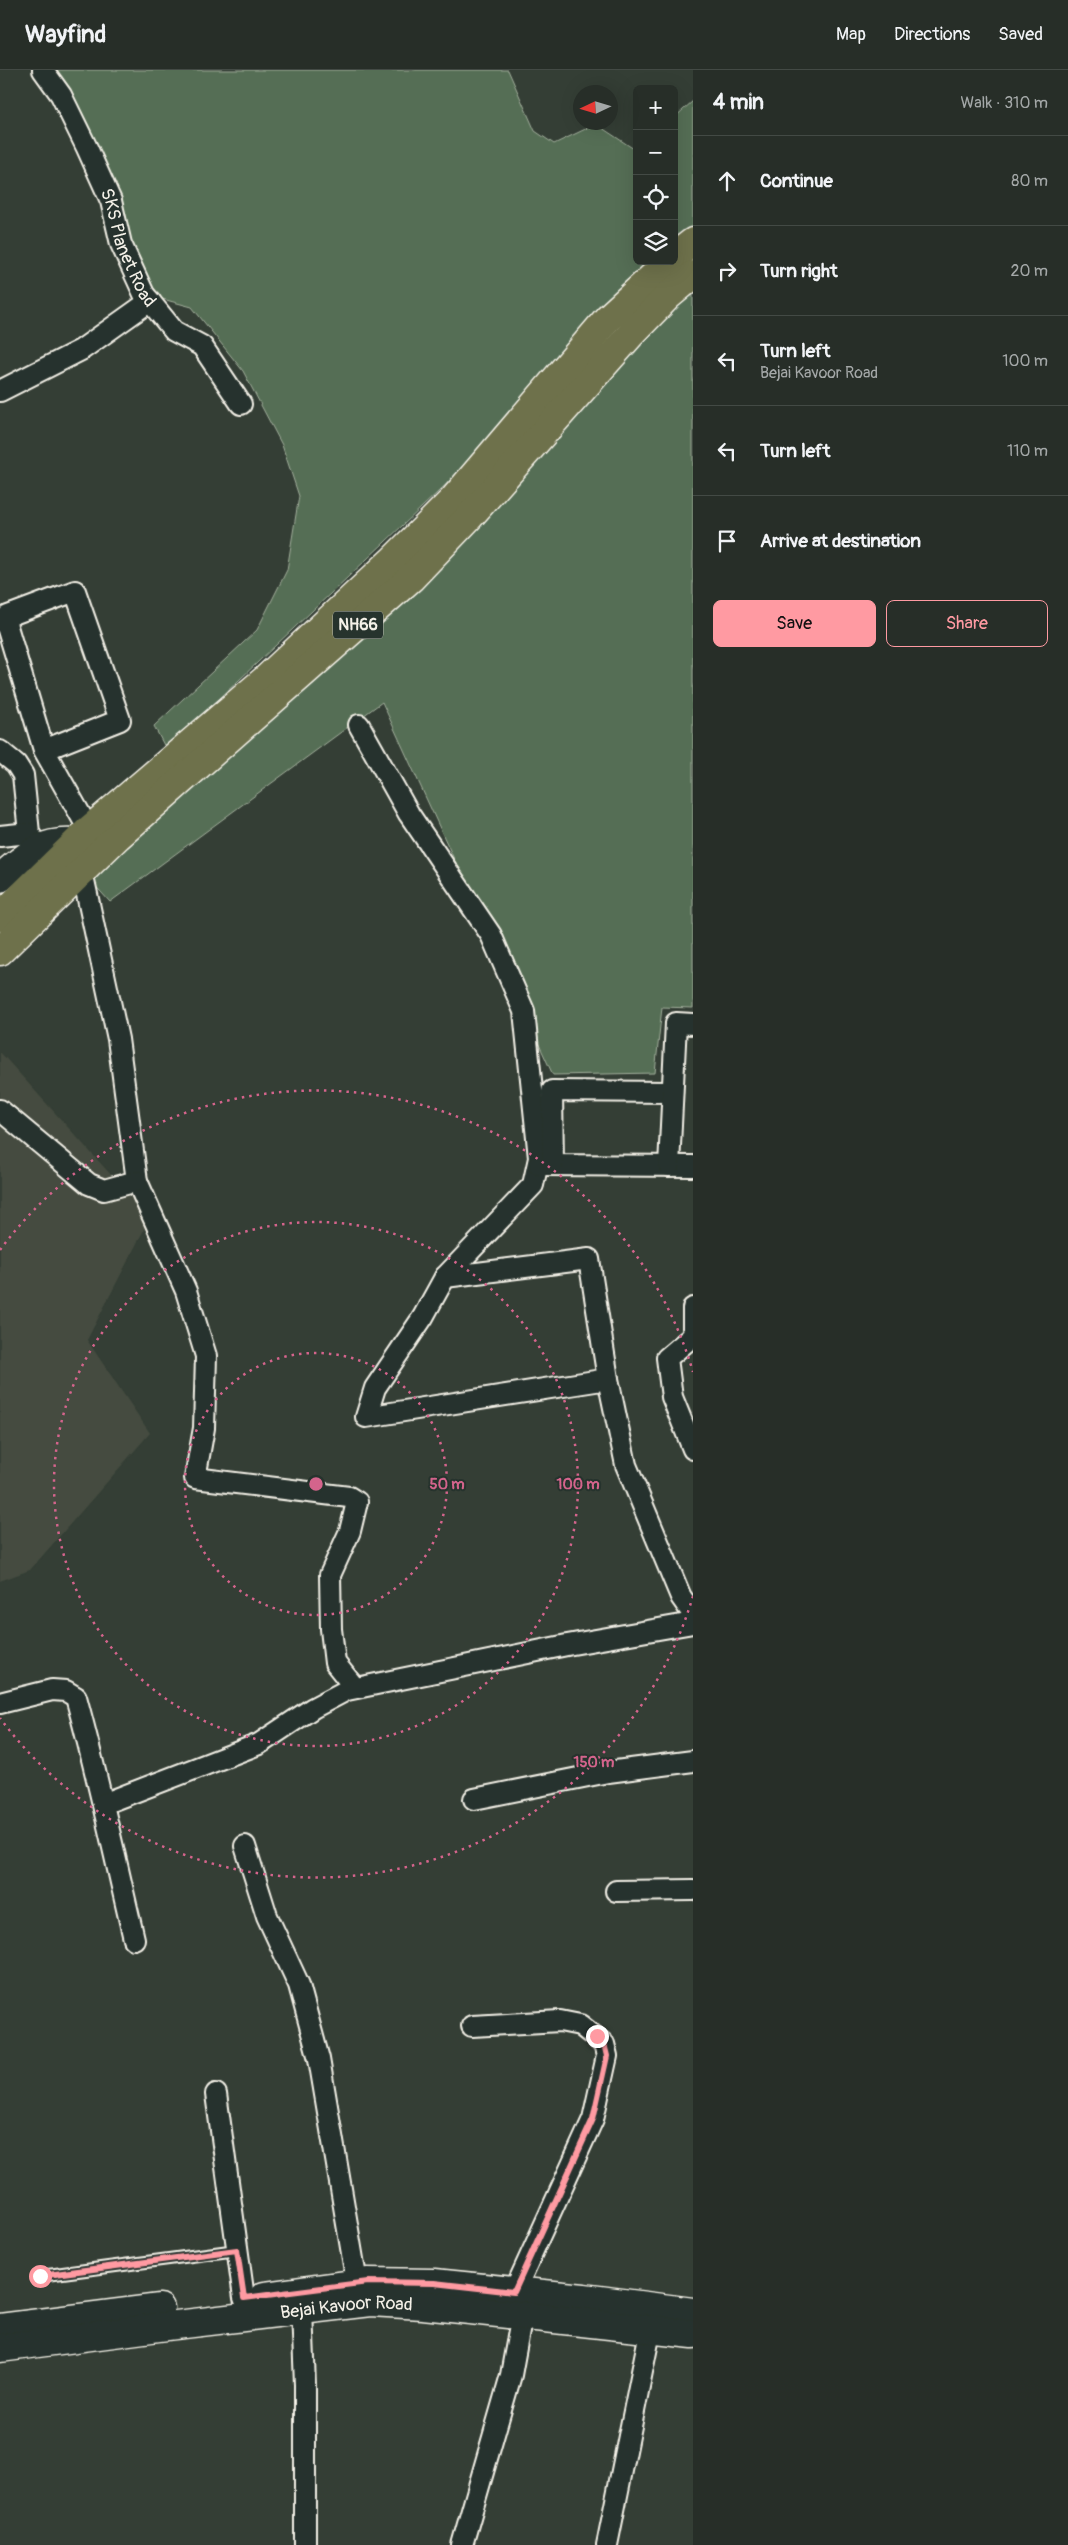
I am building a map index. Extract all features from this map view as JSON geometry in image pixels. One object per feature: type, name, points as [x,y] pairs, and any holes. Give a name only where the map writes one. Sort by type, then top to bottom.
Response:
[{"type":"highway","points":[[678,255],[693,242]]},
{"type":"highway","name":"NH66","points":[[0,917],[82,837],[266,679],[394,559],[453,500],[608,318],[666,265]]},
{"type":"highway","name":"NH66","points":[[0,951],[118,836],[411,578],[470,516],[631,334],[668,296],[693,275]]},
{"type":"main road","points":[[0,878],[34,840],[57,842],[82,837]]},
{"type":"main road","name":"Bejai Kavoor Road","points":[[0,2328],[357,2283],[434,2283],[518,2303]]},
{"type":"main road","name":"Bejai Kavoor Road","points":[[0,2348],[370,2302],[424,2304],[518,2303],[653,2318],[693,2312]]},
{"type":"main road","name":"Bejai Kavoor Road","points":[[653,2318],[693,2334]]},
{"type":"street","name":"SKS Planet Road","points":[[43,70],[61,95],[111,201],[121,244],[144,294],[174,332],[202,346],[240,404]]},
{"type":"street","points":[[0,391],[81,350],[150,302]]},
{"type":"street","points":[[44,750],[120,720],[75,592],[8,616],[5,620],[44,750],[82,837]]},
{"type":"street","points":[[359,725],[409,814],[491,935],[524,1011],[539,1158],[545,1165],[693,1166]]},
{"type":"street","points":[[0,750],[16,764],[23,776],[34,840],[0,836]]},
{"type":"street","points":[[82,871],[118,1039],[137,1181],[186,1291],[206,1356],[204,1428],[195,1478],[349,1496],[358,1502],[350,1531],[330,1575],[330,1629],[335,1663],[355,1688]]},
{"type":"street","points":[[669,1166],[671,1092],[676,1023],[693,1024]]},
{"type":"street","points":[[608,1379],[366,1417],[374,1388],[423,1317],[445,1277],[533,1185],[545,1165],[552,1091],[671,1092]]},
{"type":"street","points":[[0,1110],[89,1184],[104,1190],[137,1181]]},
{"type":"street","points":[[445,1277],[589,1259],[608,1379],[626,1465],[681,1598],[693,1614]]},
{"type":"street","points":[[693,1308],[693,1328]]},
{"type":"street","points":[[693,1336],[667,1358],[672,1397],[693,1449]]},
{"type":"street","points":[[103,1804],[259,1744],[312,1708],[347,1690],[538,1651],[693,1623]]},
{"type":"street","points":[[0,1703],[52,1690],[66,1691],[76,1697],[134,1939]]},
{"type":"street","points":[[474,1799],[608,1772],[693,1761]]},
{"type":"street","points":[[245,1846],[267,1916],[299,1985],[316,2050],[337,2159],[357,2283]]},
{"type":"street","points":[[616,1891],[693,1890]]},
{"type":"street","points":[[462,2545],[511,2375],[518,2303],[593,2119],[607,2056],[604,2044],[580,2025],[560,2021],[472,2026]]},
{"type":"street","points":[[216,2094],[244,2298]]},
{"type":"street","points":[[302,2310],[306,2385],[305,2545]]},
{"type":"street","points":[[607,2545],[653,2318]]},
{"type":"lane","points":[[40,2276],[237,2250]]},
{"type":"shaded area","points":[[0,1052],[150,1218],[87,1340],[150,1433],[30,1570],[0,1581]]},
{"type":"green space","points":[[42,70],[508,70],[535,131],[554,144],[583,130],[605,130],[633,148],[633,265],[678,265],[678,114],[693,101],[693,263],[548,388],[166,749],[154,726],[257,630],[287,570],[299,496],[282,445],[243,371],[192,307],[144,294]]},
{"type":"green space","points":[[693,282],[693,1008],[662,1007],[655,1073],[553,1075],[382,702],[110,902],[82,871]]},
{"type":"route","points":[[40,2276],[237,2250],[244,2298],[368,2282],[434,2283],[514,2292],[593,2119],[607,2056],[604,2044],[597,2036]]}]
